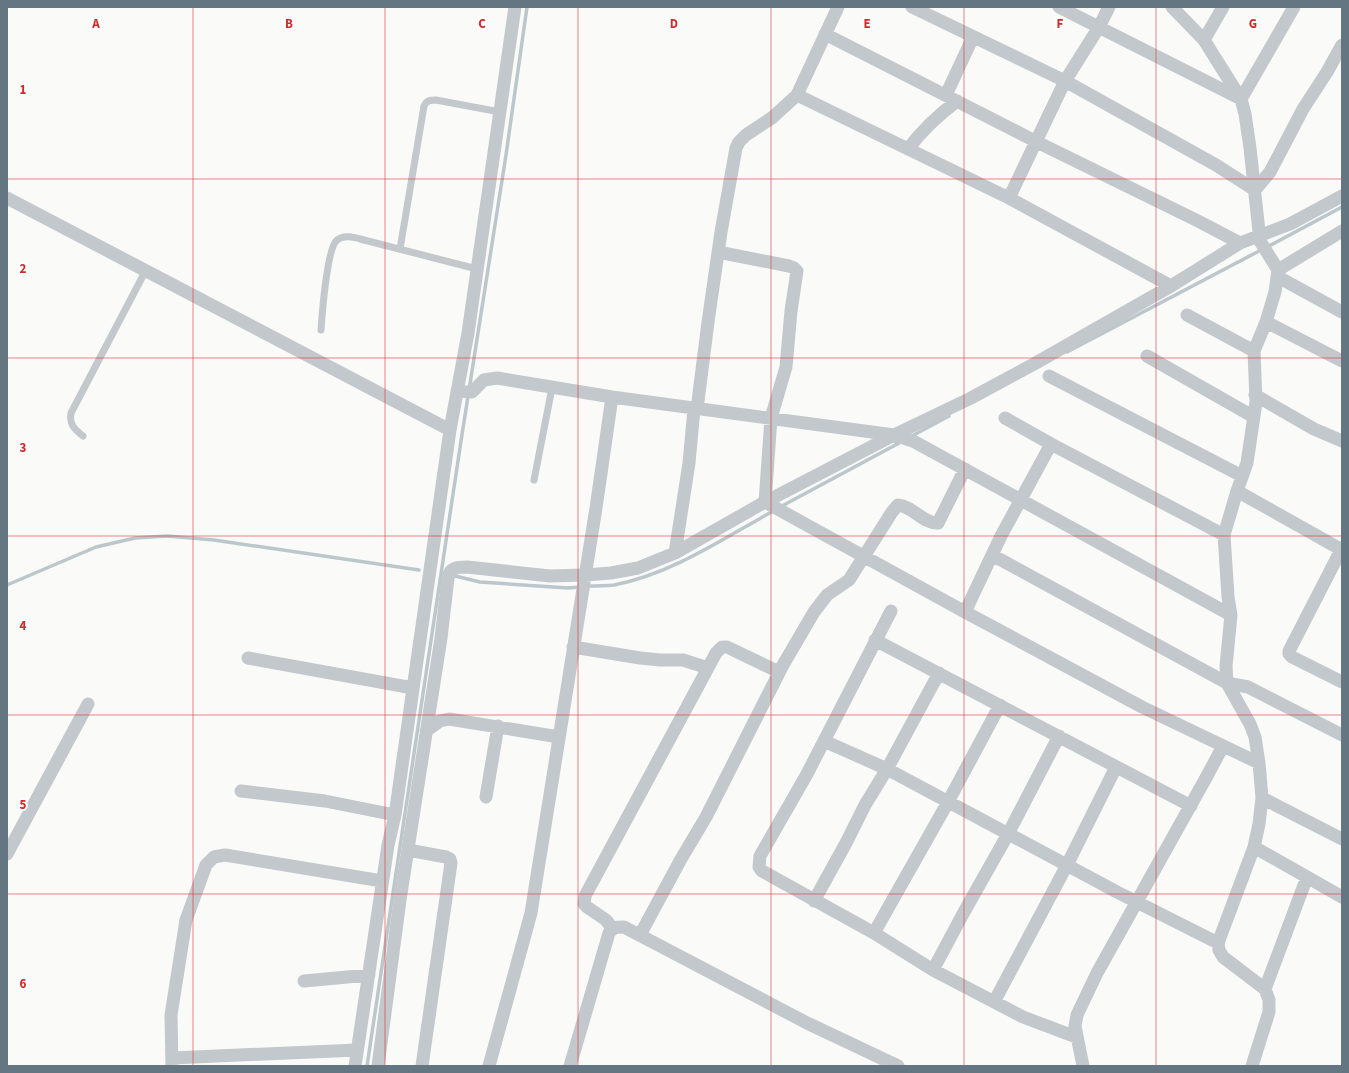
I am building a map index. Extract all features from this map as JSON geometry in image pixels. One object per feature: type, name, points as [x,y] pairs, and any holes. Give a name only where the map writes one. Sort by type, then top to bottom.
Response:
[{"type":"street","points":[[355,1066],[356,1050],[382,881],[395,815],[450,430],[465,392],[468,333],[515,7]]},
{"type":"street","points":[[676,554],[718,252],[736,148],[739,142],[746,135],[773,117],[797,95],[838,7]]},
{"type":"street","points":[[912,7],[1065,81],[1216,165],[1255,190]]},
{"type":"street","points":[[1059,7],[1241,99]]},
{"type":"street","points":[[1009,198],[1065,81],[1099,27],[1109,7]]},
{"type":"street","points":[[1172,7],[1204,40],[1241,99],[1245,114],[1262,244],[1278,274],[1342,312]]},
{"type":"street","points":[[1204,40],[1222,7]]},
{"type":"street","points":[[1241,99],[1294,7]]},
{"type":"street","points":[[825,34],[1037,142],[1198,221],[1240,244],[1262,244],[1290,224],[1342,196]]},
{"type":"street","points":[[908,150],[927,125],[940,114],[951,98],[973,37]]},
{"type":"street","points":[[1255,190],[1270,172],[1303,110],[1342,45]]},
{"type":"street","points":[[797,95],[1009,198],[1170,286]]},
{"type":"street","points":[[7,198],[450,430]]},
{"type":"street","points":[[1266,989],[1223,957],[1219,950],[1218,943],[1254,847],[1259,824],[1262,798],[1255,737],[1250,724],[1227,683],[1226,666],[1231,615],[1228,597],[1224,535],[1247,463],[1256,395],[1254,351],[1266,322],[1275,292],[1278,274],[1342,231]]},
{"type":"street","points":[[378,1066],[386,1001],[450,571],[459,567],[467,567],[550,576],[583,585],[611,573],[638,568],[676,554],[773,506],[903,438],[1170,286],[1240,244]]},
{"type":"street","points":[[718,252],[789,266],[797,271],[791,311],[786,367],[772,418],[773,506]]},
{"type":"street","points":[[1187,316],[1254,351]]},
{"type":"street","points":[[1266,322],[1342,361]]},
{"type":"street","points":[[1147,356],[1254,417]]},
{"type":"street","points":[[1049,376],[1242,476]]},
{"type":"street","points":[[465,392],[474,391],[484,380],[489,378],[527,382],[552,388],[612,397],[772,418],[903,438],[965,469],[1231,615]]},
{"type":"street","points":[[1256,395],[1314,429],[1342,441]]},
{"type":"street","points":[[489,1066],[531,914],[612,397]]},
{"type":"street","points":[[1005,418],[1051,444],[1224,535]]},
{"type":"street","points":[[965,612],[992,555],[1051,444]]},
{"type":"street","points":[[640,936],[681,859],[706,817],[779,672],[820,603],[832,590],[849,580],[898,505],[908,508],[932,522],[938,523],[965,469]]},
{"type":"street","points":[[1237,491],[1342,550],[1289,651],[1289,654],[1292,657],[1342,682]]},
{"type":"street","points":[[773,506],[965,612],[1142,707],[1259,763]]},
{"type":"street","points":[[992,555],[1227,683],[1248,686],[1342,735]]},
{"type":"street","points":[[891,611],[824,741],[760,856],[758,862],[759,868],[814,901],[874,933],[933,970],[1023,1017],[1076,1037]]},
{"type":"street","points":[[875,640],[1191,806]]},
{"type":"street","points":[[573,647],[640,658],[683,660],[708,668]]},
{"type":"street","points":[[612,928],[606,920],[586,907],[584,904],[585,896],[716,653],[722,647],[727,647],[779,672]]},
{"type":"street","points":[[248,658],[413,688]]},
{"type":"street","points":[[814,901],[939,673]]},
{"type":"street","points":[[7,854],[88,704]]},
{"type":"street","points":[[874,933],[948,802],[1000,705]]},
{"type":"street","points":[[426,731],[440,721],[449,719],[559,737]]},
{"type":"street","points":[[486,797],[498,726]]},
{"type":"street","points":[[933,970],[1008,834],[1059,736]]},
{"type":"street","points":[[824,741],[887,769],[1137,902],[1218,943]]},
{"type":"street","points":[[1083,1066],[1076,1037],[1075,1026],[1077,1015],[1097,973],[1223,746]]},
{"type":"street","points":[[994,1002],[1067,865],[1116,767]]},
{"type":"street","points":[[241,791],[325,801],[395,815]]},
{"type":"street","points":[[1262,798],[1342,839]]},
{"type":"street","points":[[1254,847],[1342,897]]},
{"type":"street","points":[[408,850],[446,857],[450,859],[451,863],[422,1066]]},
{"type":"street","points":[[356,1050],[172,1062],[171,1015],[186,920],[206,865],[214,857],[225,855],[382,881]]},
{"type":"street","points":[[1252,1066],[1269,1012],[1269,1000],[1266,989],[1307,877]]},
{"type":"street","points":[[570,1066],[609,933],[612,928],[617,927],[624,927],[807,1023],[898,1066]]},
{"type":"street","points":[[304,981],[368,975]]},
{"type":"lane","points":[[400,249],[424,106],[426,102],[436,100],[500,112]]},
{"type":"lane","points":[[321,330],[326,276],[334,245],[337,240],[349,237],[477,269]]},
{"type":"lane","points":[[82,436],[72,426],[70,421],[71,413],[146,270]]},
{"type":"lane","points":[[534,480],[552,388]]},
{"type":"waterway","points":[[367,1066],[461,441],[506,155],[527,7]]},
{"type":"waterway","points":[[1267,247],[1342,207]]},
{"type":"waterway","points":[[1067,352],[1261,250]]},
{"type":"waterway","points":[[910,437],[949,416]]},
{"type":"waterway","points":[[780,507],[901,442]]},
{"type":"waterway","points":[[586,586],[614,585],[656,573],[697,554],[775,510]]},
{"type":"waterway","points":[[7,585],[96,547],[135,538],[167,536],[214,540],[419,570]]},
{"type":"waterway","points":[[451,575],[480,582],[568,588],[580,587]]}]
